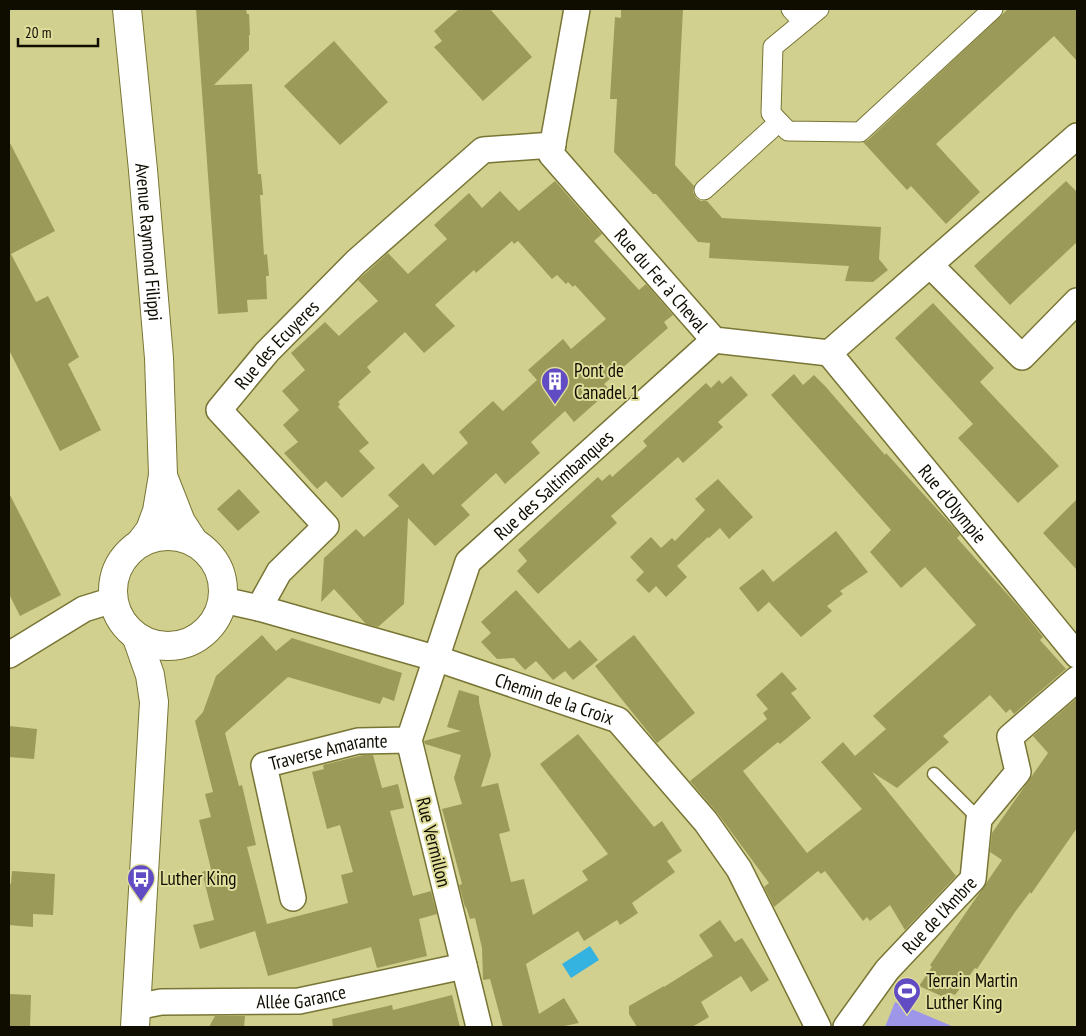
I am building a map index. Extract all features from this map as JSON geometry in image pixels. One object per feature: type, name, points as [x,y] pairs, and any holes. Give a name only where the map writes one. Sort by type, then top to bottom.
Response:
[{"type":"main road","name":"Avenue Raymond Filippi","points":[[126,9],[144,170],[158,348],[163,475],[157,511],[150,530],[141,542]]},
{"type":"main road","name":"Avenue Raymond Filippi","points":[[163,475],[182,522],[194,542]]},
{"type":"main road","points":[[154,702],[164,676],[177,656],[191,641],[206,631],[217,617],[223,600],[223,583],[218,566],[208,552],[194,542],[177,536],[158,536],[141,542],[127,552],[117,567],[113,583],[113,600],[117,615],[137,638],[154,645],[173,646],[191,641]]},
{"type":"main road","points":[[135,1017],[154,702],[150,675],[137,638]]},
{"type":"street","points":[[553,145],[577,9]]},
{"type":"street","points":[[818,9],[797,16],[773,47],[772,113],[788,131],[860,132],[993,9]]},
{"type":"street","points":[[704,190],[779,122]]},
{"type":"street","points":[[828,353],[1077,136]]},
{"type":"street","name":"Rue du Fer à Cheval","points":[[553,145],[551,154],[714,340],[828,353]]},
{"type":"street","name":"Rue des Ecuyeres","points":[[259,608],[279,572],[326,526],[219,410],[267,352],[356,262],[483,150],[553,145]]},
{"type":"street","points":[[930,265],[1022,357],[1077,302]]},
{"type":"street","name":"Rue des Saltimbanques","points":[[438,659],[468,562],[714,340]]},
{"type":"street","name":"Rue d'Olympie","points":[[828,353],[1077,655]]},
{"type":"street","points":[[9,655],[84,609],[113,600]]},
{"type":"street","name":"Chemin de la Croix","points":[[223,600],[259,608],[438,659],[618,720],[706,822],[739,869],[818,1027]]},
{"type":"street","points":[[410,740],[438,659]]},
{"type":"street","points":[[979,819],[1018,772],[1010,737],[1077,679]]},
{"type":"street","name":"Traverse Amarante","points":[[293,898],[264,765],[358,741],[410,740]]},
{"type":"street","name":"Rue Vermillon","points":[[410,740],[480,1027]]},
{"type":"street","name":"Rue de l'Ambre","points":[[846,1027],[887,970],[973,879],[979,819]]},
{"type":"street","name":"Allée Garance","points":[[135,1017],[161,1002],[299,1001],[464,966]]},
{"type":"lane","points":[[934,774],[979,819]]},
{"type":"shaded area","name":"Terrain Martin Luther King","points":[[895,1002],[954,1027],[885,1027]]},
{"type":"water","points":[[590,946],[599,960],[571,978],[562,964]]},
{"type":"building","points":[[196,9],[246,9],[247,14],[249,14],[249,50],[214,85],[252,84],[258,174],[261,174],[263,195],[260,195],[264,255],[267,254],[269,276],[266,276],[267,299],[247,300],[248,312],[218,314]]},
{"type":"building","points":[[459,9],[490,9],[532,57],[483,101],[434,47],[442,41],[434,31]]},
{"type":"building","points":[[621,9],[683,9],[675,165],[694,186],[693,192],[696,198],[701,201],[707,201],[722,218],[881,227],[879,259],[888,270],[873,282],[845,281],[849,266],[709,258],[710,243],[698,242],[656,194],[653,194],[614,152],[617,99],[610,99],[615,17],[621,18]]},
{"type":"building","points":[[1008,9],[1077,9],[1077,61],[1054,36],[936,144],[980,192],[946,224],[911,186],[907,190],[863,142],[868,140]]},
{"type":"building","points":[[334,41],[388,102],[340,145],[284,86]]},
{"type":"building","points":[[9,141],[55,231],[11,254],[36,302],[48,296],[79,357],[68,364],[101,430],[60,451],[9,350]]},
{"type":"building","name":"Pont de Canadel 1","points":[[555,181],[602,234],[594,241],[639,290],[646,284],[673,315],[664,322],[668,328],[604,384],[610,390],[574,422],[565,411],[531,442],[540,453],[505,484],[496,473],[461,505],[470,515],[435,546],[408,518],[404,604],[378,627],[366,624],[334,589],[321,602],[324,558],[356,529],[364,537],[399,506],[388,495],[423,463],[433,475],[468,443],[459,432],[493,401],[503,411],[537,380],[528,370],[563,339],[571,349],[606,319],[575,285],[573,287],[568,282],[566,284],[557,275],[552,279],[518,241],[514,244],[512,241],[476,273],[474,270],[435,305],[455,326],[424,353],[405,332],[367,367],[371,372],[338,402],[340,404],[338,407],[369,443],[359,451],[375,468],[342,498],[326,481],[317,489],[284,453],[298,442],[283,425],[299,410],[282,391],[305,370],[291,353],[325,322],[339,336],[378,301],[358,280],[388,253],[408,274],[447,239],[434,225],[469,193],[482,208],[500,191],[519,211]]},
{"type":"building","points":[[1066,181],[1077,192],[1077,242],[1010,305],[974,266]]},
{"type":"building","points":[[933,303],[994,368],[980,382],[1059,466],[1018,503],[958,438],[973,424],[895,338]]},
{"type":"building","points":[[794,374],[803,385],[814,375],[825,386],[885,455],[886,453],[956,530],[960,535],[957,538],[1019,607],[1043,637],[1040,640],[1066,669],[1014,714],[1010,709],[1006,713],[990,695],[943,736],[949,742],[897,788],[872,772],[956,876],[905,930],[890,905],[870,921],[867,917],[863,921],[825,871],[821,874],[818,871],[774,907],[764,887],[769,883],[718,814],[690,781],[767,719],[763,713],[768,709],[756,695],[782,672],[797,689],[791,693],[811,718],[743,771],[807,853],[862,809],[821,762],[843,742],[855,756],[886,729],[873,716],[976,625],[925,567],[901,588],[870,552],[891,530],[771,395]]},
{"type":"building","points":[[731,376],[748,395],[718,422],[723,427],[683,463],[678,457],[611,516],[617,523],[538,594],[517,571],[527,561],[518,550],[598,477],[602,481],[610,474],[612,477],[647,446],[643,441],[706,383],[711,388],[719,380],[722,384]]},
{"type":"building","points":[[718,479],[753,517],[729,539],[720,528],[708,537],[677,566],[687,577],[666,597],[656,586],[649,593],[636,580],[644,572],[630,557],[651,537],[661,548],[672,538],[675,541],[705,510],[695,499]]},
{"type":"building","points":[[239,489],[260,512],[238,531],[217,509]]},
{"type":"building","points":[[9,493],[61,595],[20,616],[9,594]]},
{"type":"building","points":[[1077,499],[1077,570],[1043,533]]},
{"type":"building","points":[[836,531],[868,572],[840,591],[843,594],[827,606],[832,611],[801,637],[769,602],[758,612],[739,588],[763,569],[773,582]]},
{"type":"building","points":[[516,590],[569,649],[580,640],[598,660],[573,680],[565,671],[553,680],[536,661],[525,670],[514,658],[497,659],[481,642],[491,633],[481,622]]},
{"type":"building","points":[[262,635],[276,651],[292,638],[402,673],[394,701],[383,697],[380,704],[288,677],[225,733],[239,786],[242,785],[256,845],[247,847],[267,924],[348,903],[341,875],[353,872],[340,825],[327,829],[312,772],[324,769],[323,765],[363,755],[373,755],[382,788],[398,784],[404,808],[390,811],[413,896],[431,891],[437,914],[419,919],[427,956],[377,968],[371,947],[268,976],[255,931],[200,949],[193,925],[214,920],[202,872],[211,869],[199,820],[211,817],[205,794],[213,792],[195,721],[203,712],[216,676]]},
{"type":"building","points":[[634,635],[695,713],[657,743],[595,666]]},
{"type":"building","points":[[459,690],[479,696],[491,755],[481,787],[498,783],[510,831],[499,834],[511,882],[524,879],[533,915],[588,880],[582,871],[608,854],[540,764],[578,734],[654,827],[662,821],[682,851],[667,861],[675,872],[632,903],[638,913],[620,925],[617,920],[584,941],[578,931],[526,964],[539,1014],[564,998],[579,1023],[559,1027],[503,1027],[490,979],[483,980],[482,948],[475,918],[470,919],[465,907],[459,885],[462,884],[442,809],[462,804],[454,778],[461,755],[425,744],[424,741],[461,731],[447,727]]},
{"type":"building","points":[[1077,698],[1077,828],[1031,894],[1030,892],[1015,912],[977,969],[975,968],[955,995],[950,993],[946,998],[919,986],[932,967],[930,965],[1002,860],[990,852],[992,833],[1048,753],[1033,736]]},
{"type":"building","points":[[9,726],[37,729],[34,759],[9,757]]},
{"type":"building","points":[[12,871],[55,874],[53,915],[33,914],[33,927],[9,925],[9,883],[11,884]]},
{"type":"building","points":[[720,920],[735,942],[742,938],[769,980],[751,992],[741,976],[701,1002],[709,1017],[692,1027],[637,1027],[629,1014],[629,1006],[664,987],[713,956],[699,935]]},
{"type":"building","points":[[9,994],[31,995],[30,1027],[9,1027]]},
{"type":"building","points":[[452,995],[460,1027],[333,1027],[332,1019],[392,1005],[393,1010]]},
{"type":"building","points":[[215,1016],[245,1016],[244,1027],[209,1027]]},
{"type":"place","name":"Pont de Canadel 1","points":[[555,405]]},
{"type":"place","name":"Luther King","points":[[141,902]]},
{"type":"place","name":"Terrain Martin Luther King","points":[[907,1015]]}]
